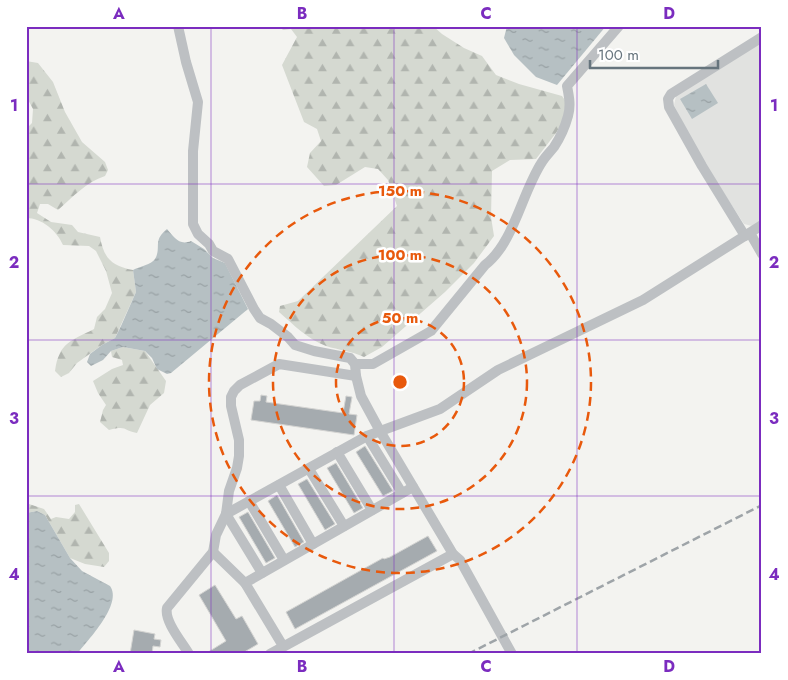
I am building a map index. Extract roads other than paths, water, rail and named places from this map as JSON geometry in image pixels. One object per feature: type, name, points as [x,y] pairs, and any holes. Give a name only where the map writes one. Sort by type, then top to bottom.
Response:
[{"type":"street","points":[[178,26],[198,102],[192,178],[192,224],[218,255],[228,259],[260,318],[282,332],[295,345],[314,352],[350,358],[355,364],[361,396],[413,487],[454,554],[460,560],[512,654]]},
{"type":"street","points":[[355,364],[373,364],[431,331],[485,265],[494,258],[519,214],[542,162],[554,147],[564,128],[569,114],[570,102],[567,86],[619,26]]},
{"type":"street","points":[[762,37],[671,94],[668,99],[683,132],[747,235],[762,254]]},
{"type":"street","points":[[226,514],[367,436],[440,409],[498,370],[643,300],[762,226]]},
{"type":"street","points":[[189,654],[168,620],[166,613],[167,608],[213,552],[216,535],[226,514],[229,491],[239,456],[239,440],[231,406],[231,398],[234,391],[240,385],[279,364],[356,376]]},
{"type":"street","points":[[367,436],[402,493]]},
{"type":"street","points":[[337,452],[372,510]]},
{"type":"street","points":[[309,469],[344,526]]},
{"type":"street","points":[[279,485],[313,544]]},
{"type":"street","points":[[245,583],[413,487]]},
{"type":"street","points":[[249,502],[284,560]]},
{"type":"street","points":[[226,514],[262,573]]},
{"type":"street","points":[[213,552],[245,583],[283,646]]},
{"type":"street","points":[[270,654],[454,554]]},
{"type":"water","points":[[507,26],[606,26],[557,85],[536,77],[514,55],[504,38]]},
{"type":"water","points":[[706,84],[718,103],[692,119],[680,99]]},
{"type":"water","points":[[167,229],[180,242],[191,241],[204,249],[213,258],[225,263],[248,309],[171,373],[167,374],[157,369],[152,358],[145,351],[123,347],[111,351],[103,360],[91,366],[87,362],[90,354],[115,338],[136,292],[133,270],[155,259],[158,251],[158,241],[162,233]]},
{"type":"water","points":[[37,511],[45,515],[70,558],[82,571],[110,586],[113,594],[112,602],[103,621],[77,654],[26,653],[26,513]]},
{"type":"railway","points":[[468,654],[762,505]]}]
